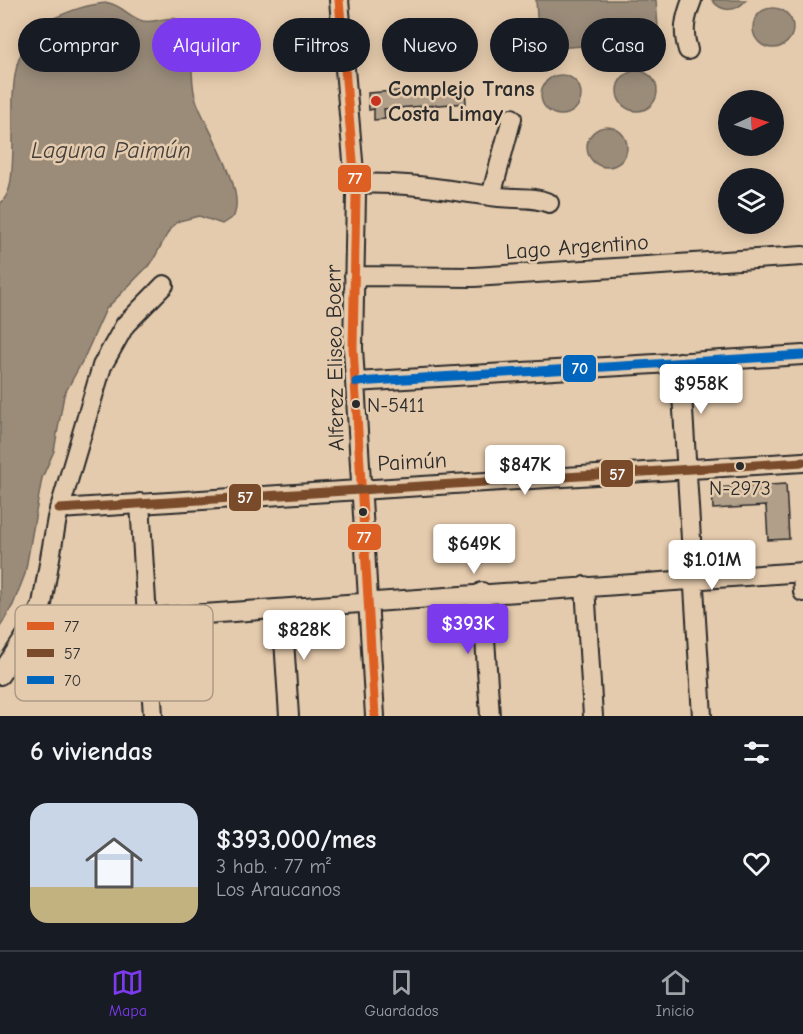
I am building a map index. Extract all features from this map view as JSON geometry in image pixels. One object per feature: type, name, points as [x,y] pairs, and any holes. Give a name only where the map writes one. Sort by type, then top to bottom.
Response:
[{"type":"street","name":"Alferez Eliseo Boerr","points":[[339,0],[355,184],[356,382],[375,716]]},
{"type":"street","points":[[688,50],[684,39],[684,23],[692,0]]},
{"type":"street","points":[[491,196],[512,118]]},
{"type":"street","points":[[355,184],[393,182],[491,196],[531,197],[549,203]]},
{"type":"street","name":"Lago Argentino","points":[[354,276],[474,277],[803,256]]},
{"type":"street","points":[[41,605],[59,509],[97,378],[107,354],[132,316],[164,285]]},
{"type":"street","points":[[356,382],[803,355]]},
{"type":"street","points":[[680,363],[702,716]]},
{"type":"street","name":"Paimún","points":[[59,509],[362,488],[803,462]]},
{"type":"street","points":[[140,503],[146,605]]},
{"type":"street","points":[[213,614],[369,603],[482,592],[802,572],[803,592]]},
{"type":"street","points":[[585,586],[593,716]]},
{"type":"street","points":[[482,592],[490,716]]},
{"type":"street","points":[[282,609],[289,716]]},
{"type":"street","points":[[0,675],[15,653]]},
{"type":"street","points":[[152,701],[153,716]]},
{"type":"water","points":[[536,0],[656,0],[657,18],[581,18],[581,46],[569,47],[569,18],[537,18]]},
{"type":"water","points":[[712,0],[746,0],[738,7],[725,9]]},
{"type":"water","name":"Laguna Paimún","points":[[109,3],[136,18],[55,18],[84,7]]},
{"type":"water","points":[[773,8],[787,14],[793,28],[787,42],[773,48],[759,42],[753,28],[759,14]]},
{"type":"water","name":"Laguna Paimún","points":[[140,20],[152,21],[152,72],[192,72],[196,100],[230,174],[236,204],[234,216],[222,224],[199,216],[179,221],[170,229],[152,262],[106,309],[64,395],[54,451],[42,478],[25,574],[13,605],[0,627],[0,204],[8,192],[11,179],[14,85],[18,64],[18,72],[140,72]]},
{"type":"water","points":[[629,73],[645,73],[655,83],[657,91],[655,99],[645,109],[637,111],[629,109],[619,99],[617,91],[619,83]]},
{"type":"water","points":[[561,75],[575,81],[581,95],[575,109],[561,115],[547,109],[541,95],[547,81]]},
{"type":"water","points":[[607,127],[621,133],[627,147],[621,161],[607,167],[593,161],[587,147],[593,133]]},
{"type":"building","points":[[465,86],[466,103],[384,109],[385,119],[374,120],[374,109],[369,110],[368,93]]},
{"type":"building","points":[[786,484],[789,539],[768,540],[766,506],[713,509],[712,488]]},
{"type":"transit line","name":"77","points":[[339,0],[356,195],[353,348],[375,716]]},
{"type":"transit line","name":"70","points":[[356,382],[803,355]]},
{"type":"transit line","name":"57","points":[[59,509],[803,462]]},
{"type":"place","name":"Complejo Trans Costa Limay","points":[[376,101]]},
{"type":"place","name":"N-5411","points":[[356,404]]},
{"type":"place","name":"N-2973","points":[[740,466]]}]
